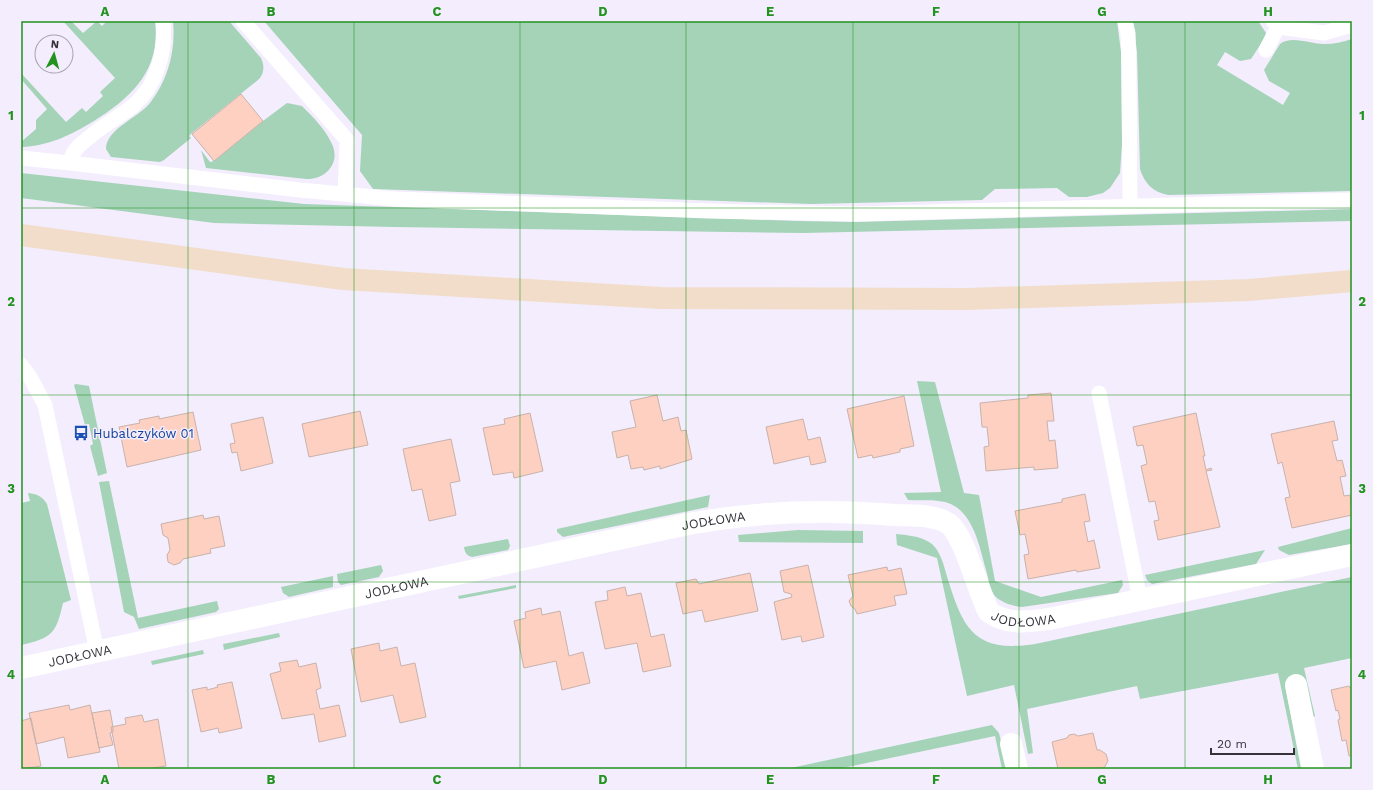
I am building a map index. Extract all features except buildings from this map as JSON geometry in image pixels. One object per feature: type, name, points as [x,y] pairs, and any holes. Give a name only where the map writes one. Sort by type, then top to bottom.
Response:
[{"type":"main road","points":[[21,235],[343,279],[661,298],[966,299],[1249,290],[1352,281]]},
{"type":"street","name":"JODŁOWA","points":[[21,668],[715,518],[779,512],[888,514],[930,518],[949,524],[958,535],[984,603],[989,612],[998,618],[1019,623],[1049,619],[1352,555]]},
{"type":"street","points":[[1296,685],[1313,769]]},
{"type":"street","points":[[1011,744],[1017,769]]},
{"type":"lane","points":[[70,163],[72,152],[99,129],[134,105],[146,92],[156,74],[162,52],[164,21]]},
{"type":"lane","points":[[243,21],[347,140],[345,194]]},
{"type":"lane","points":[[1125,21],[1128,33],[1129,63],[1130,206]]},
{"type":"lane","points":[[1266,50],[1276,24],[1324,33],[1352,25]]},
{"type":"lane","points":[[21,158],[396,199],[798,213],[855,214],[1352,200]]},
{"type":"lane","points":[[21,366],[30,377],[46,405],[97,652]]},
{"type":"lane","points":[[1099,393],[1140,600]]},
{"type":"green space","points":[[63,21],[71,21],[83,33],[97,21],[102,26],[107,21],[155,21],[156,38],[153,54],[148,68],[132,92],[108,112],[59,139],[21,147],[21,142],[36,129],[36,120],[47,109],[21,79],[21,73],[66,122],[82,108],[86,112],[103,96],[100,92],[115,78]]},
{"type":"green space","points":[[173,21],[229,21],[261,58],[263,67],[262,76],[192,133],[189,136],[191,138],[164,160],[160,162],[111,157],[106,149],[107,142],[111,135],[145,108],[162,85],[172,54],[174,32]]},
{"type":"green space","points":[[264,21],[1117,21],[1121,52],[1122,144],[1120,173],[1110,188],[1103,193],[1087,197],[1069,197],[1057,188],[995,189],[982,200],[811,204],[373,189],[360,171],[362,135]]},
{"type":"green space","points":[[1133,21],[1258,21],[1266,33],[1264,39],[1251,59],[1240,61],[1225,52],[1217,65],[1283,105],[1290,93],[1269,81],[1264,70],[1280,44],[1285,41],[1295,40],[1328,44],[1352,39],[1352,191],[1168,195],[1158,192],[1150,186],[1144,179],[1140,169],[1137,52]]},
{"type":"green space","points":[[287,103],[302,106],[318,123],[331,142],[335,156],[333,163],[326,173],[313,179],[306,179],[206,168],[201,150],[210,162],[214,161]]},
{"type":"green space","points":[[21,173],[304,204],[855,222],[1352,209],[1352,221],[803,233],[214,223],[21,198]]},
{"type":"green space","points":[[917,381],[935,382],[964,493],[979,495],[995,581],[1041,597],[1122,580],[1123,585],[1118,593],[1022,607],[1003,602],[994,595],[978,541],[964,514],[957,507],[948,503],[908,500],[904,493],[941,492]]},
{"type":"green space","points":[[74,385],[89,386],[107,473],[98,476],[90,446],[93,444],[89,424],[85,425]]},
{"type":"green space","points":[[109,481],[138,618],[217,601],[219,609],[216,612],[139,629],[134,617],[124,612],[99,482]]},
{"type":"green space","points":[[28,493],[39,496],[47,504],[71,600],[63,603],[58,622],[51,633],[40,640],[21,645],[21,503],[30,501]]},
{"type":"green space","points":[[710,495],[708,507],[563,537],[557,532],[557,529]]},
{"type":"green space","points":[[1352,528],[1352,544],[1289,555],[1279,550],[1278,547]]},
{"type":"green space","points":[[798,530],[863,531],[863,543],[739,542],[738,535]]},
{"type":"green space","points":[[896,534],[921,538],[929,542],[935,548],[942,560],[958,608],[965,621],[973,632],[983,640],[997,645],[1014,646],[1035,644],[1352,577],[1352,658],[1304,668],[1315,716],[1313,717],[1305,681],[1285,685],[1301,769],[1298,769],[1278,673],[1140,699],[1137,686],[1027,709],[1033,753],[1028,754],[1014,685],[967,696],[937,558],[897,545]]},
{"type":"green space","points":[[508,539],[510,546],[508,550],[472,557],[467,555],[464,549],[464,547]]},
{"type":"green space","points":[[1265,550],[1256,564],[1152,584],[1147,580],[1145,575]]},
{"type":"green space","points":[[381,565],[383,571],[379,577],[341,585],[338,582],[337,574]]},
{"type":"green space","points":[[333,576],[333,587],[289,597],[283,593],[281,587]]},
{"type":"green space","points":[[516,585],[516,588],[459,599],[458,596]]},
{"type":"green space","points":[[279,633],[280,637],[224,650],[223,644]]},
{"type":"green space","points":[[203,650],[204,654],[152,665],[151,661]]},
{"type":"green space","points":[[992,725],[999,733],[1008,769],[1002,769],[995,736],[838,769],[786,769]]},
{"type":"place","name":"Hubalczyków 01","points":[[81,433]]}]
